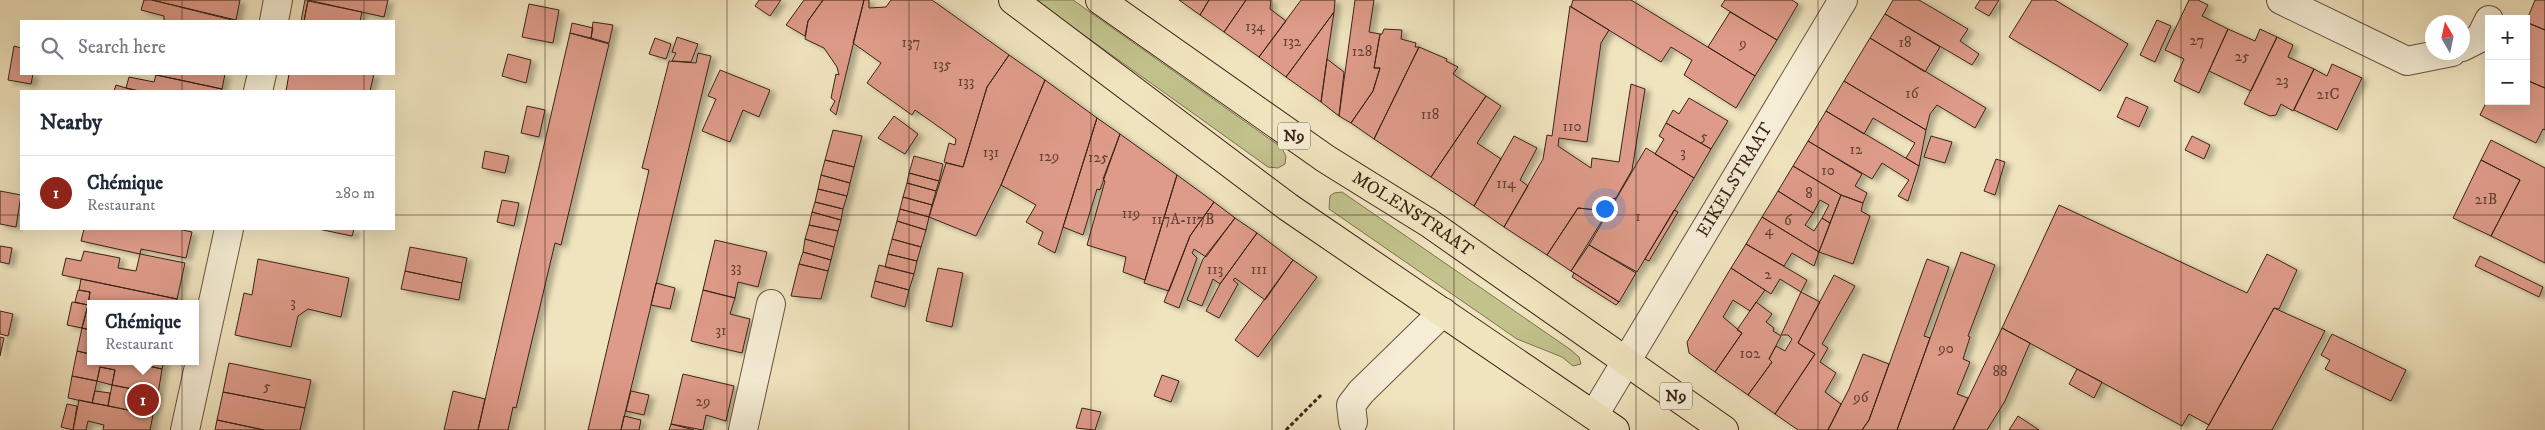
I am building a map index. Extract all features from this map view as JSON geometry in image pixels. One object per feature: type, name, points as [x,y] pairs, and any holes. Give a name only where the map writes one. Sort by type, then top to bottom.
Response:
[{"type":"main road","points":[[1013,0],[1288,208],[1605,423]]},
{"type":"main road","name":"MOLENSTRAAT","points":[[1100,0],[1326,159],[1429,223],[1724,430]]},
{"type":"street","points":[[274,20],[278,0]]},
{"type":"street","name":"EIKELSTRAAT","points":[[1605,423],[1627,362],[1843,0]]},
{"type":"street","points":[[2281,0],[2407,61],[2425,57]]},
{"type":"street","points":[[2491,15],[2498,0]]},
{"type":"street","points":[[2470,43],[2480,38],[2485,27]]},
{"type":"street","points":[[258,90],[262,75]]},
{"type":"street","points":[[185,430],[229,230]]},
{"type":"street","points":[[743,430],[771,304]]},
{"type":"street","points":[[1353,422],[1351,405],[1360,392],[1443,312]]},
{"type":"green space","points":[[1035,0],[1073,0],[1281,147],[1286,156],[1285,164],[1278,168],[1268,167]]},
{"type":"green space","points":[[1342,192],[1571,350],[1579,357],[1581,364],[1573,366],[1562,357],[1517,339],[1329,209],[1330,196],[1334,193]]},
{"type":"building","points":[[144,0],[152,0],[232,20],[164,20],[164,16],[141,10]]},
{"type":"building","points":[[152,0],[240,0],[236,20]]},
{"type":"building","points":[[305,0],[308,0],[304,20],[301,20]]},
{"type":"building","points":[[308,0],[388,0],[384,17]]},
{"type":"building","points":[[759,0],[781,0],[770,16],[755,6]]},
{"type":"building","points":[[804,0],[823,0],[808,21],[805,36],[786,25]]},
{"type":"building","points":[[823,0],[864,0],[836,115],[830,110],[835,101],[831,98],[836,74],[839,75],[837,67],[824,48],[805,39],[808,21]]},
{"type":"building","points":[[864,0],[869,0],[869,8],[886,7],[891,0],[932,0],[1009,55],[987,87],[963,167],[944,162],[949,143],[955,145],[956,139],[915,110],[912,115],[867,83],[881,63],[853,43]]},
{"type":"building","points":[[1179,0],[1209,0],[1200,15]]},
{"type":"building","points":[[1209,0],[1246,0],[1224,32],[1200,15]]},
{"type":"building","points":[[1246,0],[1271,0],[1270,9],[1286,21],[1259,57],[1224,32]]},
{"type":"building","points":[[1301,0],[1335,0],[1334,12],[1286,77],[1259,57]]},
{"type":"building","points":[[1355,0],[1374,0],[1369,32],[1380,34],[1374,68],[1380,68],[1373,91],[1351,123],[1339,116]]},
{"type":"building","points":[[1573,0],[1631,0],[1755,76],[1736,108],[1684,75],[1692,60],[1671,47],[1661,62],[1571,7]]},
{"type":"building","points":[[1725,0],[1792,0],[1798,4],[1777,40],[1721,6]]},
{"type":"building","points":[[1893,0],[1919,0],[1968,29],[1960,41],[1979,54],[1972,65],[1885,14]]},
{"type":"building","points":[[1980,0],[1999,0],[1989,16],[1975,8]]},
{"type":"building","points":[[2032,0],[2055,0],[2128,44],[2100,91],[2009,37]]},
{"type":"building","points":[[2189,0],[2198,0],[2208,5],[2202,16],[2228,29],[2199,93],[2174,81],[2184,59],[2165,50]]},
{"type":"building","points":[[2535,0],[2545,0],[2545,30],[2530,24],[2529,15]]},
{"type":"building","points":[[308,1],[362,12],[360,20],[304,20]]},
{"type":"building","points":[[529,4],[559,10],[553,43],[522,37]]},
{"type":"building","points":[[1570,6],[1609,30],[1601,43],[1587,142],[1559,138],[1558,146],[1591,168],[1592,158],[1619,162],[1631,84],[1645,89],[1632,170],[1616,198],[1609,200],[1597,210],[1578,208],[1547,255],[1504,227],[1543,159],[1547,135],[1552,136]]},
{"type":"building","points":[[1334,12],[1327,59],[1321,102],[1286,77]]},
{"type":"building","points":[[1730,12],[1777,40],[1755,76],[1708,47]]},
{"type":"building","points":[[1885,14],[1940,47],[1925,72],[1870,38]]},
{"type":"building","points":[[2157,20],[2171,26],[2155,62],[2140,55]]},
{"type":"building","points":[[593,22],[613,25],[609,43],[591,38]]},
{"type":"building","points":[[572,23],[593,28],[591,38],[570,33]]},
{"type":"building","points":[[2530,24],[2545,30],[2545,88],[2530,82]]},
{"type":"building","points":[[1384,29],[1402,30],[1401,39],[1416,43],[1415,47],[1419,47],[1374,139],[1351,123],[1373,91],[1380,68],[1374,68],[1380,34],[1382,34]]},
{"type":"building","points":[[2228,29],[2255,41],[2260,29],[2277,37],[2251,91],[2209,71]]},
{"type":"building","points":[[570,33],[609,44],[561,245],[555,243],[516,408],[513,407],[508,430],[478,430]]},
{"type":"building","points":[[677,37],[698,44],[691,62],[672,61],[676,53],[672,52]]},
{"type":"building","points":[[2277,37],[2293,45],[2288,57],[2314,69],[2293,111],[2281,104],[2276,115],[2270,116],[2244,104]]},
{"type":"building","points":[[655,38],[671,44],[666,59],[649,54]]},
{"type":"building","points":[[1870,38],[1986,108],[1975,128],[1937,105],[1930,114],[1926,130],[1844,81]]},
{"type":"building","points":[[14,46],[20,48],[20,75],[33,75],[31,84],[8,80]]},
{"type":"building","points":[[1419,47],[1447,59],[1446,61],[1458,67],[1453,74],[1486,96],[1431,177],[1374,139]]},
{"type":"building","points":[[698,53],[711,56],[621,430],[588,430],[649,170],[642,168],[669,61],[696,63]]},
{"type":"building","points":[[508,54],[531,60],[526,83],[502,76]]},
{"type":"building","points":[[1009,55],[1045,80],[1001,185],[976,236],[929,217],[946,163],[963,167],[987,87]]},
{"type":"building","points":[[1327,59],[1344,72],[1339,116],[1321,102]]},
{"type":"building","points":[[2332,64],[2362,78],[2337,130],[2294,110],[2314,69],[2327,76]]},
{"type":"building","points":[[720,70],[770,90],[759,117],[743,110],[730,142],[702,131],[716,99],[708,96]]},
{"type":"building","points":[[156,75],[222,89],[135,90],[126,88],[129,77],[154,82]]},
{"type":"building","points":[[157,75],[225,75],[222,89]]},
{"type":"building","points":[[289,75],[374,75],[370,90],[286,90]]},
{"type":"building","points":[[1045,80],[1097,118],[1055,253],[1038,244],[1043,232],[1026,222],[1036,205],[1001,185]]},
{"type":"building","points":[[1844,81],[1926,130],[1919,166],[1906,158],[1915,143],[1873,118],[1864,134],[1826,111]]},
{"type":"building","points":[[2530,82],[2545,88],[2545,130],[2543,129],[2536,143],[2480,115],[2485,105],[2530,105]]},
{"type":"building","points":[[116,85],[135,90],[114,90]]},
{"type":"building","points":[[1486,96],[1501,106],[1477,143],[1501,159],[1474,206],[1431,177]]},
{"type":"building","points":[[2126,97],[2148,107],[2139,127],[2117,117]]},
{"type":"building","points":[[1689,98],[1728,121],[1711,149],[1666,123],[1673,110],[1679,114]]},
{"type":"building","points":[[527,106],[545,110],[539,137],[521,133]]},
{"type":"building","points":[[1826,111],[1919,166],[1908,201],[1898,196],[1909,180],[1882,163],[1872,179],[1808,141]]},
{"type":"building","points":[[894,116],[918,134],[905,154],[878,138]]},
{"type":"building","points":[[1097,118],[1120,134],[1100,190],[1097,189],[1083,235],[1063,227]]},
{"type":"building","points":[[1666,123],[1711,149],[1694,178],[1655,154],[1664,139],[1659,136]]},
{"type":"building","points":[[833,130],[862,136],[854,167],[825,160]]},
{"type":"building","points":[[1120,134],[1177,175],[1145,280],[1123,272],[1126,257],[1087,245],[1105,181],[1103,179]]},
{"type":"building","points":[[1514,136],[1537,148],[1520,180],[1528,186],[1504,227],[1474,206]]},
{"type":"building","points":[[1931,136],[1952,142],[1945,163],[1924,157]]},
{"type":"building","points":[[2192,136],[2210,145],[2204,159],[2185,150]]},
{"type":"building","points":[[2491,140],[2545,168],[2545,263],[2491,236],[2520,180],[2481,160]]},
{"type":"building","points":[[1808,141],[1862,174],[1855,186],[1867,193],[1863,203],[1841,195],[1793,166]]},
{"type":"building","points":[[1646,148],[1694,178],[1637,272],[1589,245]]},
{"type":"building","points":[[485,151],[509,156],[505,173],[482,168]]},
{"type":"building","points":[[914,156],[943,164],[939,181],[909,173]]},
{"type":"building","points":[[1996,159],[2005,162],[1995,195],[1984,191]]},
{"type":"building","points":[[825,160],[854,167],[850,183],[821,175]]},
{"type":"building","points":[[2481,160],[2520,180],[2491,236],[2453,218]]},
{"type":"building","points":[[1793,166],[1841,195],[1830,223],[1822,218],[1829,205],[1820,200],[1813,213],[1778,191]]},
{"type":"building","points":[[909,173],[939,181],[936,191],[907,183]]},
{"type":"building","points":[[821,175],[850,183],[847,196],[818,189]]},
{"type":"building","points":[[1177,175],[1214,202],[1190,236],[1169,291],[1144,283]]},
{"type":"building","points":[[907,183],[936,191],[932,205],[903,197]]},
{"type":"building","points":[[818,189],[847,196],[843,209],[815,202]]},
{"type":"building","points":[[0,191],[20,195],[16,227],[0,224]]},
{"type":"building","points":[[1778,191],[1813,213],[1805,225],[1814,231],[1822,218],[1830,223],[1819,252],[1762,217]]},
{"type":"building","points":[[1841,195],[1863,203],[1861,211],[1870,216],[1853,264],[1819,252]]},
{"type":"building","points":[[903,197],[932,205],[929,217],[900,209]]},
{"type":"building","points":[[1616,198],[1571,271],[1547,255],[1578,208],[1597,210],[1609,200]]},
{"type":"building","points":[[502,200],[519,203],[514,226],[497,222]]},
{"type":"building","points":[[815,202],[843,209],[841,220],[812,212]]},
{"type":"building","points":[[1214,202],[1235,218],[1206,257],[1194,249],[1192,253],[1197,258],[1179,308],[1164,302],[1190,236]]},
{"type":"building","points":[[2059,205],[2247,293],[2267,254],[2297,270],[2279,309],[2274,308],[2209,425],[2189,414],[2182,426],[2002,328]]},
{"type":"building","points":[[900,209],[929,217],[926,230],[897,221]]},
{"type":"building","points":[[1674,210],[1678,212],[1649,261],[1645,259]]},
{"type":"building","points":[[812,212],[841,220],[838,231],[809,225]]},
{"type":"building","points":[[1762,217],[1819,252],[1814,266],[1792,253],[1784,266],[1746,244]]},
{"type":"building","points":[[1235,218],[1257,233],[1220,284],[1213,279],[1202,306],[1187,300],[1203,259]]},
{"type":"building","points":[[897,221],[926,230],[921,247],[892,239]]},
{"type":"building","points":[[809,225],[838,231],[834,247],[805,239]]},
{"type":"building","points":[[84,230],[183,230],[192,232],[186,258],[141,249],[140,254],[81,241]]},
{"type":"building","points":[[323,230],[354,230],[352,236]]},
{"type":"building","points":[[1257,233],[1293,260],[1265,300],[1235,278],[1233,280],[1238,284],[1219,318],[1206,311],[1220,284]]},
{"type":"building","points":[[805,239],[834,247],[831,260],[803,252]]},
{"type":"building","points":[[892,239],[921,247],[917,261],[888,254]]},
{"type":"building","points":[[715,240],[767,252],[758,287],[738,282],[735,298],[703,290]]},
{"type":"building","points":[[1746,244],[1807,280],[1801,292],[1780,279],[1771,294],[1731,268]]},
{"type":"building","points":[[1589,245],[1636,273],[1619,302],[1571,271]]},
{"type":"building","points":[[0,246],[12,248],[9,264],[0,262]]},
{"type":"building","points":[[410,247],[467,258],[462,283],[405,271]]},
{"type":"building","points":[[84,251],[120,258],[118,268],[136,271],[140,254],[185,263],[177,299],[62,275],[66,258],[81,261]]},
{"type":"building","points":[[803,252],[831,260],[828,271],[799,264]]},
{"type":"building","points":[[1961,252],[1995,265],[1968,336],[1970,337],[1963,359],[1970,362],[1957,394],[1968,398],[1953,430],[1897,430]]},
{"type":"building","points":[[888,254],[917,261],[914,274],[885,267]]},
{"type":"building","points":[[2480,256],[2543,287],[2539,297],[2475,266]]},
{"type":"building","points":[[258,259],[349,278],[341,317],[308,309],[298,316],[291,347],[235,335],[244,293],[252,295]]},
{"type":"building","points":[[1927,259],[1949,267],[1924,336],[1930,338],[1897,430],[1862,430],[1869,420]]},
{"type":"building","points":[[1293,260],[1317,277],[1258,357],[1235,340]]},
{"type":"building","points":[[799,264],[828,271],[821,299],[791,296]]},
{"type":"building","points":[[879,265],[914,274],[909,290],[875,281]]},
{"type":"building","points":[[938,268],[963,273],[952,327],[926,321]]},
{"type":"building","points":[[1731,268],[1765,290],[1750,311],[1733,300],[1723,317],[1742,333],[1715,372],[1689,353],[1687,342]]},
{"type":"building","points":[[405,271],[462,283],[459,300],[401,289]]},
{"type":"building","points":[[1574,273],[1619,302],[1616,305],[1572,277]]},
{"type":"building","points":[[1834,275],[1855,286],[1822,344],[1828,348],[1820,362],[1836,373],[1825,392],[1841,404],[1828,430],[1798,430],[1775,414],[1815,354],[1798,343]]},
{"type":"building","points":[[81,279],[177,299],[89,300],[90,292],[79,290]]},
{"type":"building","points":[[875,281],[909,290],[905,307],[871,297]]},
{"type":"building","points":[[656,283],[675,288],[670,309],[651,305]]},
{"type":"building","points":[[78,290],[90,292],[87,305],[75,302]]},
{"type":"building","points":[[703,290],[735,298],[730,314],[750,319],[742,353],[691,341]]},
{"type":"building","points":[[1801,292],[1820,302],[1798,343],[1815,354],[1775,414],[1748,395],[1772,362],[1769,359],[1776,346],[1785,351],[1792,339],[1788,335],[1781,335]]},
{"type":"building","points":[[72,302],[87,305],[82,328],[67,325]]},
{"type":"building","points":[[1756,302],[1772,314],[1766,322],[1774,328],[1773,331],[1781,336],[1769,359],[1772,362],[1748,395],[1715,372],[1742,333],[1737,330]]},
{"type":"building","points":[[2274,308],[2325,331],[2272,430],[2206,430]]},
{"type":"building","points":[[87,309],[87,329],[82,328]]},
{"type":"building","points":[[0,311],[13,314],[8,336],[0,334]]},
{"type":"building","points":[[82,328],[87,329],[87,353],[77,351]]},
{"type":"building","points":[[2002,328],[2030,343],[2005,401],[1987,430],[1953,430]]},
{"type":"building","points":[[2332,334],[2406,370],[2391,401],[2325,369],[2330,360],[2321,355]]},
{"type":"building","points":[[0,337],[4,338],[0,356]]},
{"type":"building","points":[[77,351],[87,353],[87,365],[144,365],[162,369],[158,394],[112,385],[115,370],[100,367],[97,381],[72,376]]},
{"type":"building","points":[[1863,354],[1889,364],[1869,420],[1862,430],[1828,430],[1849,389]]},
{"type":"building","points":[[229,363],[311,380],[305,408],[223,392]]},
{"type":"building","points":[[144,365],[163,365],[162,369]]},
{"type":"building","points":[[100,367],[115,370],[112,385],[97,381]]},
{"type":"building","points":[[2077,369],[2102,382],[2094,398],[2069,384]]},
{"type":"building","points":[[683,374],[734,386],[726,421],[706,415],[703,430],[671,424]]},
{"type":"building","points":[[1162,375],[1179,381],[1171,402],[1154,396]]},
{"type":"building","points":[[72,376],[97,381],[92,403],[68,398]]},
{"type":"building","points":[[112,385],[158,394],[153,415],[108,406]]},
{"type":"building","points":[[95,391],[110,393],[108,406],[92,403]]},
{"type":"building","points":[[453,391],[485,399],[478,430],[444,430]]},
{"type":"building","points":[[631,391],[649,395],[644,415],[626,411]]},
{"type":"building","points":[[223,392],[305,408],[300,430],[264,430],[217,420]]},
{"type":"building","points":[[79,400],[153,415],[150,430],[103,430],[104,425],[88,421],[86,430],[73,430]]},
{"type":"building","points":[[67,404],[77,406],[73,430],[61,427]]},
{"type":"building","points":[[1082,408],[1101,412],[1095,430],[1076,428]]},
{"type":"building","points":[[624,416],[641,420],[639,430],[621,430]]},
{"type":"building","points":[[2018,416],[2039,430],[2009,430]]},
{"type":"building","points":[[217,420],[264,430],[215,430]]},
{"type":"building","points":[[671,424],[694,430],[669,430]]},
{"type":"place","name":"Chémique","points":[[143,400]]}]
